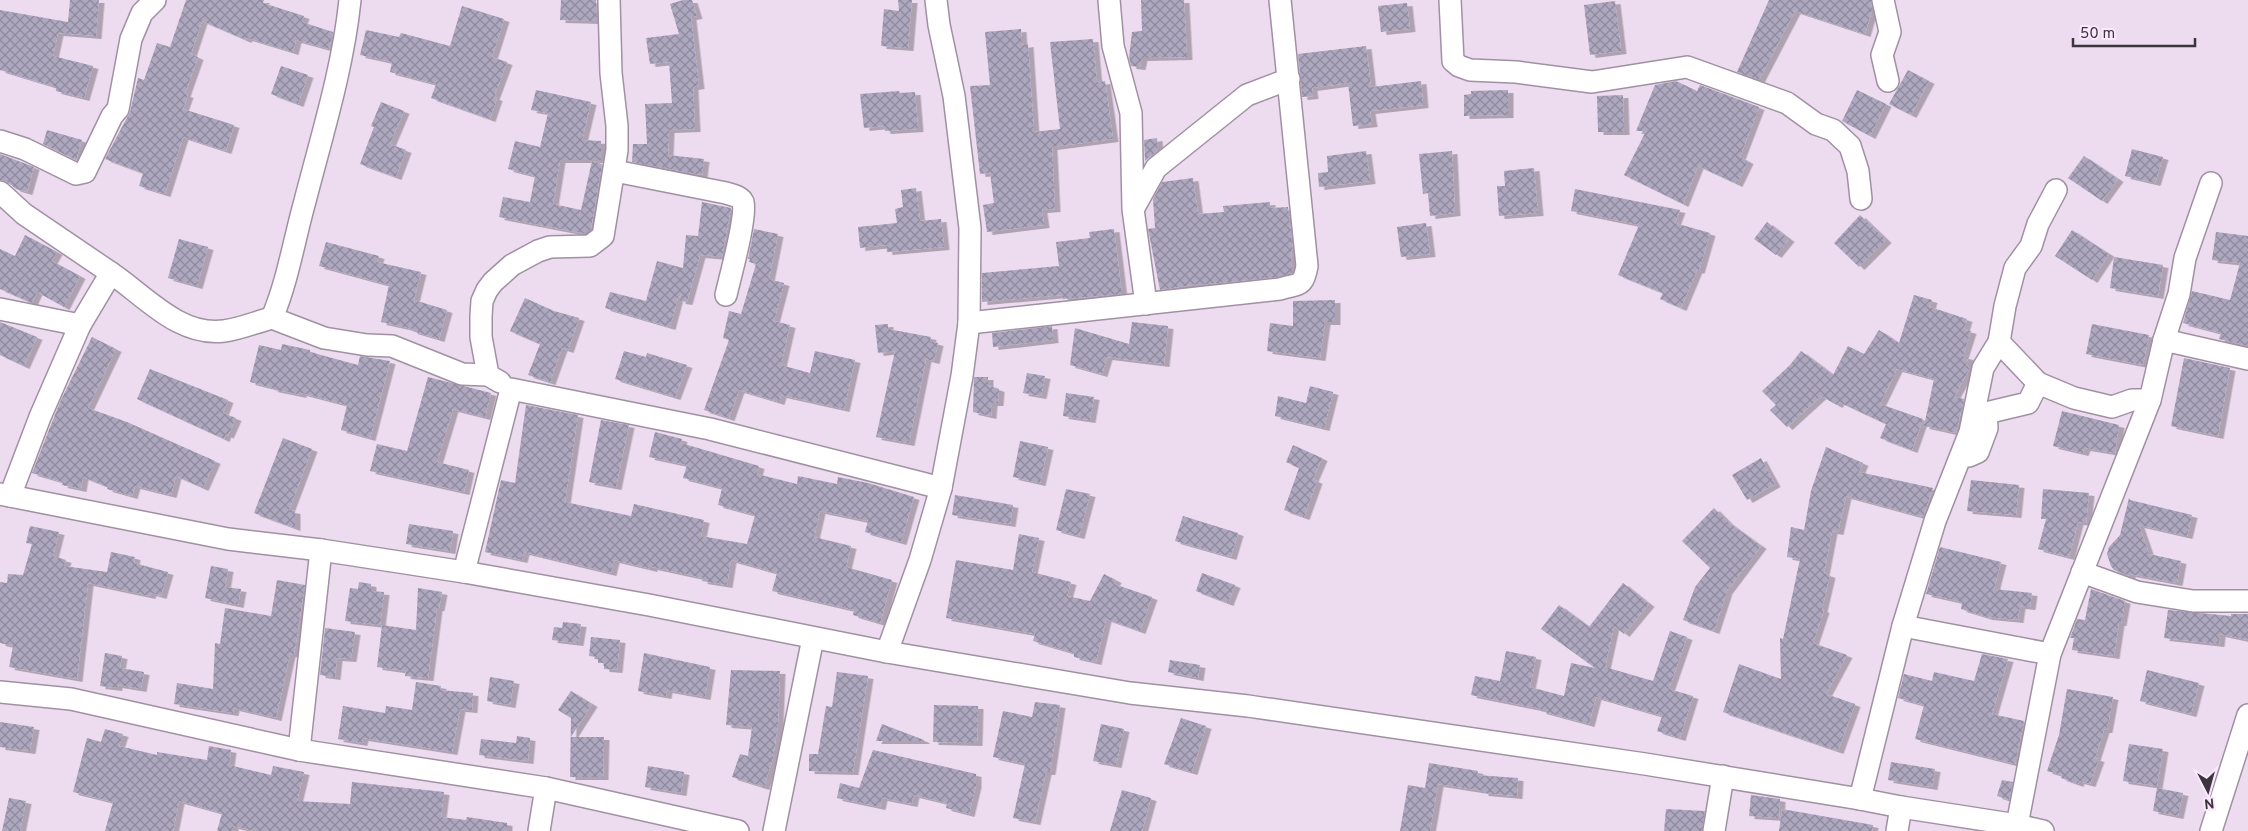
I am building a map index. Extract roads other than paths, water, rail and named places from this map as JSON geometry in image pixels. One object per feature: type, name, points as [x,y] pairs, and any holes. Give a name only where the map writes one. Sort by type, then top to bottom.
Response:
[{"type":"street","points":[[0,141],[25,149],[52,164],[76,174],[85,172],[112,116],[118,109],[131,39],[142,13],[155,0]]},
{"type":"street","points":[[272,318],[288,273],[332,97],[347,30],[350,0]]},
{"type":"street","points":[[488,375],[481,336],[482,301],[487,290],[512,265],[538,251],[550,247],[590,246],[603,236],[615,171],[618,126],[611,73],[609,0]]},
{"type":"street","points":[[887,652],[920,560],[941,488],[962,376],[968,323],[970,228],[954,96],[938,25],[936,0]]},
{"type":"street","points":[[1109,0],[1112,46],[1131,113],[1134,209],[1146,304]]},
{"type":"street","points":[[968,323],[1280,289],[1300,285],[1305,279],[1307,266],[1280,0]]},
{"type":"street","points":[[1450,0],[1452,60],[1459,66],[1470,70],[1516,72],[1592,82],[1686,67],[1787,103],[1816,124],[1833,130],[1850,146],[1858,171],[1861,199]]},
{"type":"street","points":[[1883,0],[1890,32],[1882,55],[1888,81]]},
{"type":"street","points":[[1134,209],[1142,190],[1156,168],[1247,95],[1289,79]]},
{"type":"street","points":[[615,171],[739,197],[743,203],[742,221],[726,295]]},
{"type":"street","points":[[2017,824],[2050,654],[2150,400],[2164,340],[2179,294],[2185,258],[2211,182]]},
{"type":"street","points":[[1860,799],[1903,626],[1935,521],[1970,432],[1983,368],[1999,342],[2005,306],[2016,268],[2031,246],[2038,224],[2056,190]]},
{"type":"street","points":[[0,192],[24,214],[111,273],[181,324],[208,332],[224,332],[272,318],[324,338],[366,345],[392,346],[462,374],[488,375],[511,389],[710,429],[941,488]]},
{"type":"street","points":[[111,273],[80,325],[5,495],[228,539],[320,550],[464,572],[648,605],[887,652],[1130,693],[1248,706],[1723,776],[1901,807],[2017,824],[2043,831]]},
{"type":"street","points":[[0,309],[80,325]]},
{"type":"street","points":[[2164,340],[2248,359]]},
{"type":"street","points":[[1999,342],[2038,383],[2074,398],[2112,407],[2132,400],[2150,400]]},
{"type":"street","points":[[1959,460],[1978,452],[1987,428],[1986,413],[2028,403],[2038,383]]},
{"type":"street","points":[[464,572],[511,389]]},
{"type":"street","points":[[298,750],[320,550]]},
{"type":"street","points":[[2082,572],[2137,592],[2193,600],[2248,601]]},
{"type":"street","points":[[1903,626],[2050,654]]},
{"type":"street","points":[[774,831],[813,638]]},
{"type":"street","points":[[0,692],[71,699],[298,750],[546,788],[738,831]]},
{"type":"street","points":[[2211,831],[2241,762],[2248,715]]},
{"type":"street","points":[[1714,831],[1723,776]]},
{"type":"street","points":[[539,831],[546,788]]},
{"type":"street","points":[[1896,831],[1901,807]]}]
